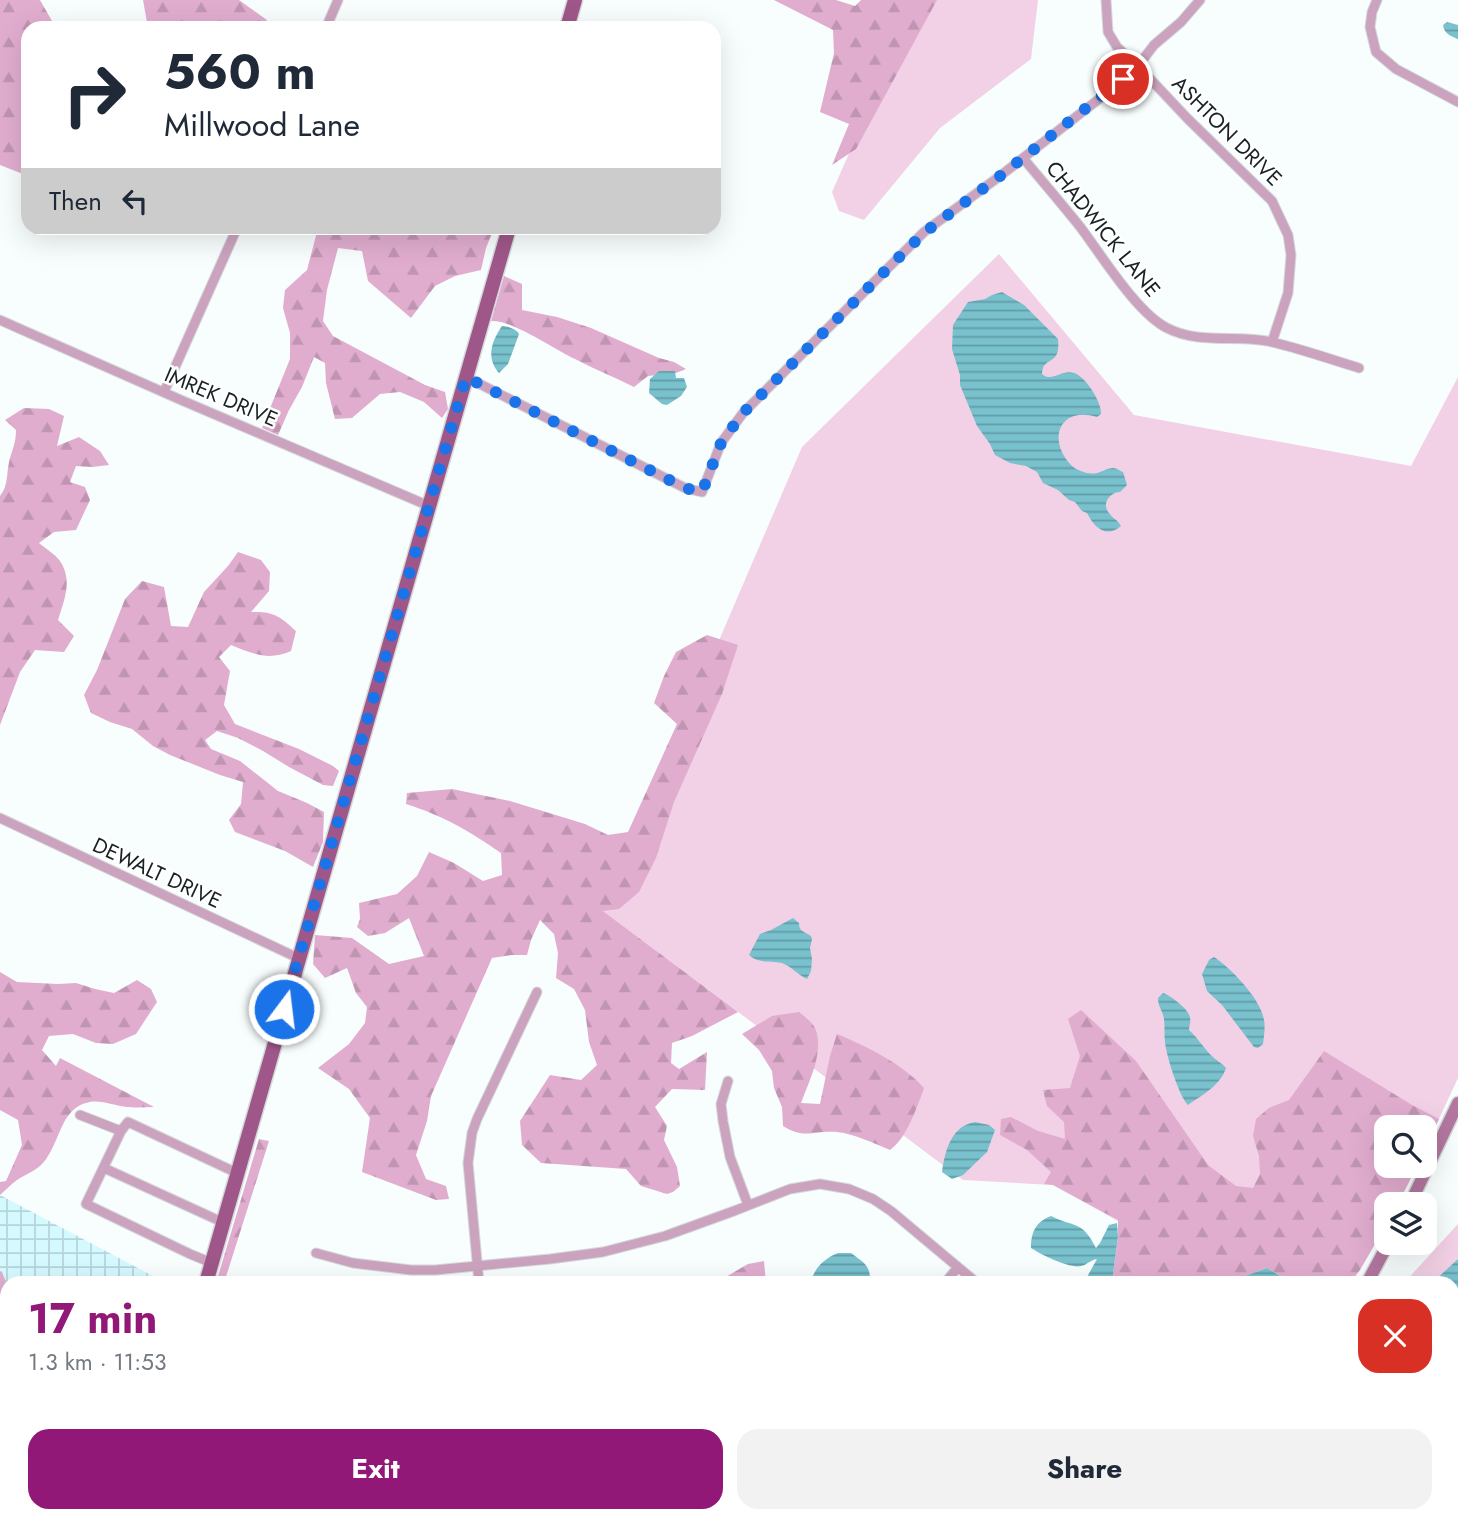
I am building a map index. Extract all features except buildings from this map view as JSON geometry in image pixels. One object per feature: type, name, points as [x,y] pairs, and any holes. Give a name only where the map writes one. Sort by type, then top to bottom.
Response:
[{"type":"main road","points":[[569,21],[575,0]]},
{"type":"main road","points":[[208,1276],[507,235]]},
{"type":"street","points":[[329,21],[338,0]]},
{"type":"street","name":"ASHTON DRIVE","points":[[1107,0],[1108,32],[1116,47],[1272,201],[1288,235],[1291,254],[1288,293],[1272,342]]},
{"type":"street","points":[[466,377],[685,488],[702,492],[721,443],[743,413],[925,232],[1108,92],[1138,66],[1154,45],[1181,22],[1200,0]]},
{"type":"street","points":[[1377,0],[1370,27],[1376,51],[1396,69],[1458,102]]},
{"type":"street","name":"CHADWICK LANE","points":[[1023,158],[1130,293],[1150,316],[1168,328],[1204,338],[1248,338],[1272,342],[1359,368]]},
{"type":"street","points":[[164,392],[234,235]]},
{"type":"street","name":"IMREK DRIVE","points":[[0,320],[429,506]]},
{"type":"street","name":"DEWALT DRIVE","points":[[0,818],[298,958]]},
{"type":"street","points":[[478,1276],[468,1163],[471,1133],[537,992]]},
{"type":"street","points":[[728,1080],[721,1104],[723,1121],[730,1157],[748,1205]]},
{"type":"street","points":[[1416,1192],[1458,1103]]},
{"type":"street","points":[[80,1115],[121,1130]]},
{"type":"street","points":[[212,1263],[86,1203],[121,1130],[128,1122],[237,1173]]},
{"type":"street","points":[[104,1168],[222,1223]]},
{"type":"street","points":[[316,1253],[353,1263],[387,1268],[435,1270],[550,1259],[634,1245],[681,1231],[790,1189],[805,1185],[835,1185],[873,1199],[891,1211],[969,1276]]},
{"type":"street","points":[[1371,1276],[1382,1255]]},
{"type":"street","points":[[951,1276],[958,1267]]},
{"type":"shaded area","points":[[917,0],[1038,0],[1031,59],[940,128],[864,220],[839,211],[832,192]]},
{"type":"shaded area","points":[[999,254],[1134,415],[1411,466],[1458,377],[1458,1078],[1437,1123],[1437,1115],[1374,1115],[1374,1178],[1407,1178],[1396,1192],[1374,1192],[1374,1210],[1240,1276],[1217,1276],[1053,1185],[963,1180],[603,911],[802,447]]},
{"type":"shaded area","points":[[0,1195],[153,1276],[0,1276]]},
{"type":"shaded area","points":[[1458,1224],[1458,1276],[1410,1276],[1430,1255],[1437,1255],[1437,1247]]},
{"type":"green space","points":[[0,0],[40,0],[52,21],[21,21],[21,173],[0,165]]},
{"type":"green space","points":[[143,0],[239,0],[267,20],[267,21],[147,21]]},
{"type":"green space","points":[[774,0],[836,0],[855,6],[861,0],[937,0],[856,149],[832,165],[849,124],[820,112],[834,53],[833,30]]},
{"type":"green space","points":[[316,235],[491,235],[481,270],[455,276],[435,286],[411,318],[368,281],[362,251],[338,248],[327,290],[323,321],[333,336],[425,385],[445,392],[448,409],[442,418],[424,402],[400,392],[380,394],[352,418],[335,419],[326,383],[325,363],[314,357],[278,435],[262,428],[290,359],[290,333],[283,308],[285,290],[307,270]]},
{"type":"green space","points":[[504,276],[522,284],[522,310],[591,328],[686,369],[676,373],[648,376],[634,387],[521,330],[491,321]]},
{"type":"green space","points":[[24,408],[49,409],[64,416],[57,446],[79,437],[100,451],[109,465],[76,466],[70,482],[85,487],[90,500],[76,530],[54,532],[39,543],[58,558],[64,568],[67,583],[58,620],[74,636],[64,652],[35,650],[20,672],[0,725],[0,496],[6,483],[16,430],[5,420]]},
{"type":"green space","points":[[238,552],[261,560],[270,572],[269,591],[251,612],[265,612],[276,616],[296,631],[291,651],[283,654],[261,655],[231,645],[219,657],[230,671],[224,705],[235,724],[299,749],[339,771],[333,786],[323,785],[238,738],[217,731],[205,740],[211,749],[240,761],[278,791],[324,812],[323,842],[313,867],[285,851],[235,832],[229,820],[241,804],[243,782],[170,755],[153,746],[132,729],[91,713],[84,695],[97,670],[125,599],[142,581],[164,587],[171,626],[188,627],[204,592]]},
{"type":"green space","points":[[707,635],[738,645],[722,694],[674,802],[656,858],[639,892],[619,909],[603,911],[738,1012],[692,1036],[672,1043],[671,1063],[679,1069],[707,1052],[705,1090],[672,1089],[655,1107],[667,1126],[664,1140],[677,1167],[680,1186],[667,1194],[641,1186],[626,1169],[541,1163],[522,1145],[520,1121],[550,1075],[581,1080],[597,1065],[589,1042],[585,1010],[574,989],[556,978],[558,953],[554,934],[540,920],[527,955],[492,958],[431,1096],[427,1121],[416,1155],[426,1179],[446,1186],[449,1199],[436,1200],[362,1172],[370,1118],[349,1089],[318,1068],[349,1044],[365,1023],[367,1007],[356,993],[347,968],[325,978],[313,964],[315,935],[352,938],[389,964],[424,956],[409,918],[385,933],[368,936],[357,927],[360,919],[359,903],[397,894],[417,876],[429,852],[454,863],[483,881],[502,875],[501,853],[456,825],[406,804],[407,793],[452,789],[510,801],[585,824],[608,835],[628,832],[677,724],[654,703],[664,676],[676,652]]},
{"type":"green space","points":[[0,972],[17,982],[76,983],[114,993],[137,980],[151,989],[157,1002],[136,1034],[113,1044],[96,1043],[73,1034],[49,1036],[42,1050],[56,1066],[60,1058],[154,1107],[127,1107],[104,1102],[80,1105],[67,1117],[43,1163],[0,1195],[0,1182],[6,1181],[22,1145],[18,1120],[0,1110]]},
{"type":"green space","points":[[1081,1010],[1136,1061],[1208,1165],[1236,1186],[1253,1188],[1260,1174],[1259,1156],[1253,1136],[1256,1119],[1269,1108],[1289,1100],[1324,1051],[1431,1115],[1374,1115],[1374,1178],[1411,1178],[1404,1192],[1374,1192],[1374,1246],[1355,1276],[1280,1276],[1267,1268],[1245,1276],[1113,1276],[1118,1220],[1053,1185],[1044,1184],[1051,1172],[1027,1150],[1000,1135],[1001,1119],[1011,1117],[1038,1131],[1065,1139],[1064,1122],[1047,1106],[1043,1090],[1070,1088],[1080,1056],[1068,1019]]},
{"type":"green space","points":[[799,1012],[810,1021],[818,1037],[815,1066],[801,1103],[820,1104],[837,1034],[895,1064],[924,1088],[902,1138],[890,1150],[844,1133],[804,1134],[783,1126],[782,1107],[774,1088],[772,1071],[759,1050],[742,1034],[772,1016]]},
{"type":"green space","points":[[259,1139],[269,1141],[226,1276],[218,1276]]},
{"type":"green space","points":[[764,1261],[765,1276],[727,1276],[748,1264]]},
{"type":"water","points":[[1447,22],[1458,25],[1458,39],[1445,31],[1443,25]]},
{"type":"water","points":[[1002,292],[1024,305],[1058,339],[1057,354],[1045,364],[1042,374],[1049,377],[1074,373],[1088,384],[1096,397],[1101,414],[1097,417],[1074,416],[1066,421],[1059,436],[1060,445],[1071,465],[1080,471],[1094,473],[1113,468],[1123,472],[1127,485],[1110,496],[1106,502],[1107,510],[1121,526],[1116,530],[1101,530],[1075,502],[1043,483],[1037,472],[995,455],[977,426],[960,385],[960,375],[952,349],[953,325],[968,302]]},
{"type":"water","points":[[502,326],[512,328],[519,334],[508,364],[499,373],[492,362],[491,350]]},
{"type":"water","points":[[659,371],[675,371],[676,378],[684,378],[687,387],[681,396],[667,405],[649,393],[650,379]]},
{"type":"water","points":[[793,918],[799,923],[801,930],[812,939],[811,971],[807,979],[782,963],[761,961],[749,955],[760,934]]},
{"type":"water","points":[[1214,957],[1243,984],[1260,1008],[1264,1030],[1263,1044],[1258,1048],[1254,1047],[1222,1005],[1207,991],[1202,974],[1209,960]]},
{"type":"water","points":[[1163,993],[1187,1011],[1189,1030],[1226,1068],[1215,1085],[1188,1105],[1177,1085],[1166,1048],[1164,1019],[1158,998]]},
{"type":"water","points":[[975,1122],[989,1125],[995,1130],[987,1152],[963,1175],[952,1179],[942,1172],[947,1148],[960,1129]]},
{"type":"water","points":[[1051,1216],[1077,1226],[1086,1233],[1096,1248],[1109,1225],[1117,1223],[1113,1276],[1088,1276],[1097,1259],[1081,1266],[1070,1265],[1031,1248],[1035,1229],[1041,1221]]},
{"type":"water","points":[[838,1253],[851,1253],[868,1268],[869,1276],[813,1276],[828,1258]]},
{"type":"water","points":[[1458,1259],[1458,1276],[1440,1276]]},
{"type":"water","points":[[1267,1268],[1280,1276],[1245,1276]]},
{"type":"route","points":[[284,1009],[466,377],[685,488],[702,492],[721,443],[743,413],[890,266],[925,232],[1123,79]]}]
